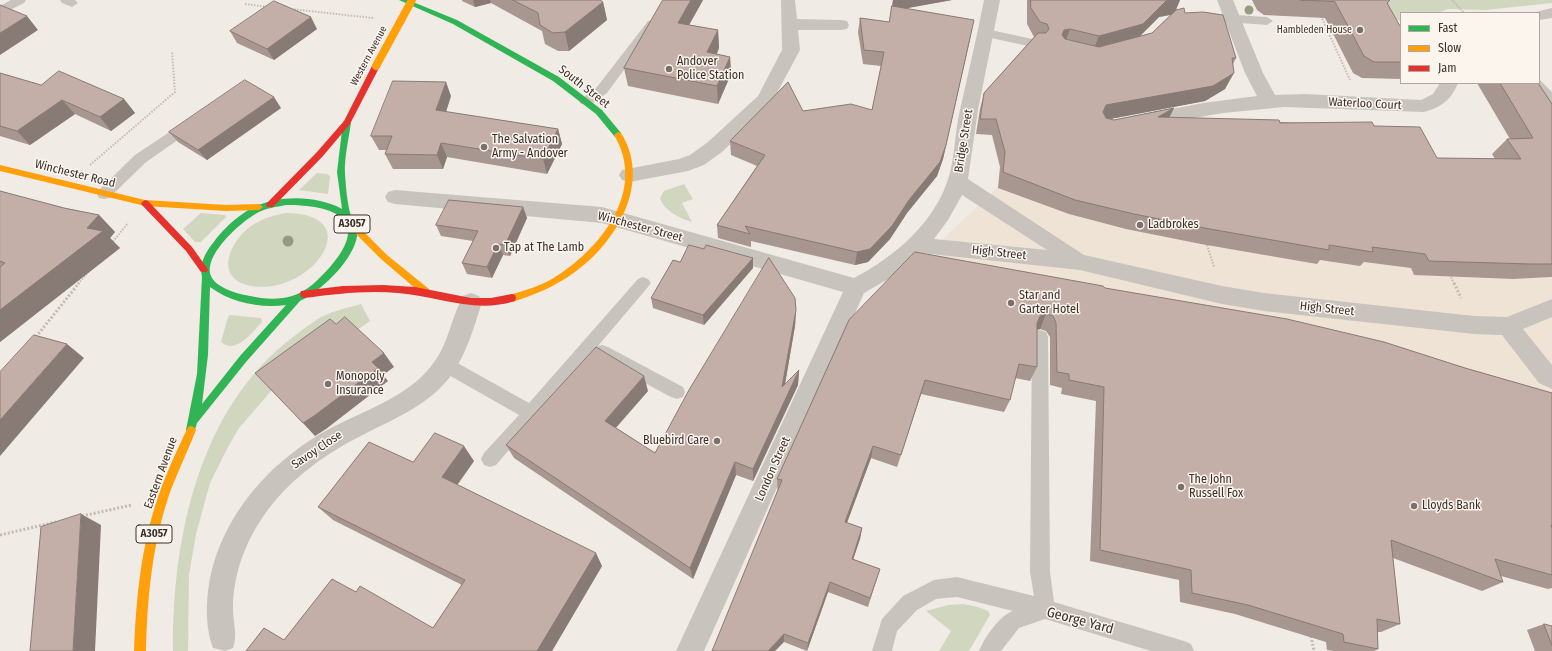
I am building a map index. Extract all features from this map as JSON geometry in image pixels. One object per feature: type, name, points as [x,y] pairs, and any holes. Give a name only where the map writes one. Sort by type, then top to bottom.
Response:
[{"type":"main road","name":"South Street","points":[[301,296],[367,288],[426,292],[471,302],[504,300],[520,296],[550,284],[565,275],[590,254],[618,219],[625,205],[628,162],[620,138],[606,120],[586,101],[537,68],[448,18],[402,0]]},
{"type":"main road","name":"Western Avenue","points":[[266,206],[320,154],[347,122],[412,0]]},
{"type":"main road","name":"Western Avenue","points":[[347,122],[341,172],[350,221]]},
{"type":"main road","name":"Winchester Road","points":[[0,168],[145,203],[226,208],[266,206]]},
{"type":"main road","name":"A3057","points":[[145,203],[189,250],[205,274],[222,290],[250,299],[267,301],[301,296],[320,284],[344,256],[352,237],[350,221],[338,211],[317,204],[286,202],[266,206],[238,221],[228,231],[209,256],[205,274]]},
{"type":"main road","name":"South Street","points":[[350,221],[384,257],[426,292]]},
{"type":"main road","name":"Eastern Avenue","points":[[140,651],[140,631],[147,566],[164,498],[193,423],[205,348],[205,274]]},
{"type":"main road","name":"Eastern Avenue","points":[[193,423],[243,359],[301,296]]},
{"type":"street","name":"Bridge Street","points":[[856,287],[888,268],[917,245],[941,215],[957,182],[963,157],[966,128],[992,0]]},
{"type":"street","points":[[1225,0],[1254,73],[1269,101]]},
{"type":"street","points":[[628,175],[654,172],[687,165],[716,147],[765,100],[791,50],[788,2]]},
{"type":"street","points":[[1540,15],[1552,13]]},
{"type":"street","points":[[789,24],[841,25]]},
{"type":"street","name":"Waterloo Court","points":[[1122,124],[1197,110],[1269,101],[1308,100],[1362,105],[1422,106],[1437,102],[1442,98],[1449,84]]},
{"type":"street","name":"High Street","points":[[957,182],[1080,262]]},
{"type":"street","name":"Winchester Street","points":[[394,197],[587,214],[618,219],[856,287]]},
{"type":"street","name":"High Street","points":[[917,245],[1080,262],[1222,295],[1264,302],[1474,325],[1508,326]]},
{"type":"street","name":"London Street","points":[[690,651],[856,287]]},
{"type":"street","name":"Savoy Close","points":[[226,645],[220,605],[228,560],[250,513],[283,474],[325,442],[395,409],[425,388],[446,365],[459,338],[471,302]]},
{"type":"street","points":[[1552,308],[1508,326],[1547,376],[1552,379]]},
{"type":"lane","points":[[0,11],[20,0]]},
{"type":"lane","points":[[1210,17],[1267,21]]},
{"type":"lane","points":[[586,101],[602,90],[657,18]]},
{"type":"lane","points":[[986,33],[1037,44]]},
{"type":"lane","points":[[1537,84],[1552,100]]},
{"type":"lane","points":[[104,194],[140,159],[202,117]]},
{"type":"lane","points":[[490,459],[590,346],[643,283]]},
{"type":"lane","points":[[882,651],[889,626],[910,603],[934,590],[957,587],[1045,609],[1040,572],[1040,337]]},
{"type":"lane","points":[[590,346],[677,392]]},
{"type":"lane","points":[[446,365],[530,413]]},
{"type":"lane","name":"George Yard","points":[[989,651],[1012,621],[1045,609],[1184,651]]},
{"type":"path","points":[[1452,0],[1463,12]]},
{"type":"path","points":[[244,4],[268,7]]},
{"type":"path","points":[[284,8],[379,19]]},
{"type":"path","points":[[1320,14],[1362,105]]},
{"type":"path","points":[[67,185],[175,92],[172,51]]},
{"type":"path","points":[[111,245],[145,203]]},
{"type":"path","points":[[33,340],[91,268]]},
{"type":"path","points":[[76,518],[164,498]]},
{"type":"path","points":[[0,535],[60,521]]},
{"type":"path","points":[[1310,627],[1314,651]]},
{"type":"green space","points":[[1372,0],[1552,0],[1552,3],[1485,10],[1449,9],[1440,12],[1400,12],[1400,21],[1380,15]]},
{"type":"green space","points":[[317,173],[327,174],[330,176],[328,194],[299,190]]},
{"type":"green space","points":[[684,184],[693,199],[682,203],[692,222],[683,219],[669,210],[660,198],[664,191]]},
{"type":"green space","points":[[201,213],[225,215],[226,217],[201,242],[195,242],[183,229]]},
{"type":"green space","points":[[286,213],[311,217],[324,226],[328,239],[323,254],[311,268],[294,279],[274,286],[252,286],[239,282],[232,275],[229,267],[229,258],[232,248],[238,239],[254,224],[270,217]]},
{"type":"green space","points":[[361,304],[370,321],[272,390],[239,428],[228,447],[210,483],[196,534],[189,575],[188,651],[173,651],[174,608],[178,564],[186,521],[197,478],[213,438],[234,400],[261,366],[293,337],[321,317],[335,311]]},
{"type":"green space","points":[[230,315],[261,318],[262,322],[243,341],[232,346],[227,345],[221,342],[228,317]]},
{"type":"green space","points":[[963,604],[988,611],[990,615],[969,651],[939,651],[951,631],[926,611],[948,605]]},
{"type":"shaded area","points":[[998,187],[1317,260],[1359,266],[1359,262],[1411,268],[1415,275],[1513,279],[1552,278],[1552,412],[922,269],[936,246]]},
{"type":"building","points":[[513,0],[600,0],[603,2],[565,32],[553,33],[540,25],[538,13]]},
{"type":"building","points":[[663,0],[691,0],[678,23],[718,30],[707,52],[730,57],[717,86],[624,68]]},
{"type":"building","points":[[1031,0],[1172,0],[1166,1],[1143,24],[1099,36],[1070,29],[1064,30],[1062,35],[1065,39],[1099,47],[1152,33],[1176,10],[1184,8],[1185,13],[1203,12],[1223,15],[1236,58],[1232,58],[1234,73],[1213,86],[1106,105],[1103,112],[1106,118],[1114,120],[1174,108],[1158,117],[1279,120],[1280,123],[1372,122],[1374,126],[1420,127],[1437,158],[1521,159],[1507,139],[1533,138],[1501,84],[1539,84],[1552,104],[1552,264],[1429,261],[1425,254],[1372,247],[1373,252],[1329,245],[1329,250],[1210,229],[1134,214],[1075,200],[1003,172],[1005,152],[996,119],[980,119],[984,93],[1038,33],[1046,33],[1049,29],[1047,24],[1040,22],[1031,8]]},
{"type":"building","points":[[1301,0],[1390,0],[1387,3],[1400,26],[1400,62],[1374,62],[1364,56],[1335,2]]},
{"type":"building","points":[[274,1],[311,17],[267,49],[230,31]]},
{"type":"building","points":[[0,5],[27,16],[0,33]]},
{"type":"building","points":[[892,6],[974,20],[946,145],[940,162],[909,200],[892,226],[870,249],[857,252],[745,226],[750,234],[717,225],[765,155],[730,141],[788,82],[803,111],[851,104],[872,110],[884,52],[864,50],[860,18],[889,22]]},
{"type":"building","points":[[59,71],[124,99],[100,117],[62,100],[17,131],[0,126],[0,73],[41,85]]},
{"type":"building","points":[[245,80],[274,97],[198,150],[169,132]]},
{"type":"building","points":[[393,81],[446,82],[436,110],[558,129],[543,159],[441,143],[437,155],[385,154],[392,136],[371,136]]},
{"type":"building","points":[[0,191],[64,208],[99,215],[87,228],[103,231],[0,310],[0,267],[5,263],[0,261]]},
{"type":"building","points":[[449,200],[523,207],[505,245],[498,244],[487,267],[462,263],[478,231],[436,225]]},
{"type":"building","points":[[689,245],[704,249],[706,245],[753,258],[703,315],[651,298],[673,260],[680,262]]},
{"type":"building","points":[[915,252],[1103,286],[1105,288],[1287,319],[1384,342],[1465,368],[1552,393],[1552,575],[1495,559],[1503,582],[1391,540],[1400,624],[1377,619],[1378,649],[1344,642],[1343,634],[1248,605],[1192,593],[1191,570],[1100,550],[1104,387],[1069,380],[1069,374],[1057,372],[1056,323],[1053,316],[1046,314],[1040,316],[1037,323],[1037,367],[1019,364],[1010,400],[925,380],[901,455],[873,446],[845,522],[862,528],[852,559],[880,569],[870,598],[830,582],[808,643],[784,634],[768,651],[712,651],[782,480],[777,479],[849,320]]},
{"type":"building","points":[[769,258],[795,298],[796,310],[782,387],[799,370],[753,469],[735,462],[690,568],[506,445],[596,347],[644,376],[605,421],[655,453],[689,390]]},
{"type":"building","name":"Monopoly Insurance","points":[[345,317],[384,353],[372,362],[378,368],[303,423],[255,373],[330,319],[336,324]]},
{"type":"building","points":[[34,335],[67,344],[0,420],[0,372]]},
{"type":"building","points":[[435,433],[464,446],[442,477],[596,553],[537,651],[246,651],[264,628],[284,640],[332,579],[356,592],[360,586],[433,628],[465,580],[318,507],[369,442],[413,462]]},
{"type":"building","points":[[81,514],[73,651],[30,651],[41,527]]},
{"type":"building","points":[[1544,624],[1552,626],[1552,645]]},
{"type":"traffic: fast","points":[[402,0],[455,22],[556,79],[599,112],[618,135]]},
{"type":"traffic: fast","points":[[347,122],[341,172],[347,217]]},
{"type":"traffic: fast","points":[[286,202],[318,204],[334,208],[347,217],[352,227],[352,238],[339,263],[318,285],[307,293],[291,300],[266,302],[242,298],[228,293],[213,284],[207,278],[205,270],[207,260],[212,250],[220,240],[229,230],[247,215],[266,206],[286,202]]},
{"type":"traffic: fast","points":[[191,430],[196,411],[202,374],[205,336],[206,278]]},
{"type":"traffic: fast","points":[[195,420],[243,359],[297,298]]},
{"type":"traffic: slow","points":[[376,66],[412,0]]},
{"type":"traffic: slow","points":[[512,298],[533,292],[573,270],[590,255],[606,237],[618,218],[626,198],[629,176],[626,154],[618,135]]},
{"type":"traffic: slow","points":[[0,168],[145,203],[226,208],[259,207]]},
{"type":"traffic: slow","points":[[352,225],[384,257],[426,292]]},
{"type":"traffic: slow","points":[[140,651],[143,593],[157,517],[163,498],[191,430]]},
{"type":"traffic: jam","points":[[270,205],[320,154],[347,122],[376,66]]},
{"type":"traffic: jam","points":[[145,203],[189,249],[204,270]]},
{"type":"traffic: jam","points":[[304,294],[383,288],[415,291],[471,302],[512,298]]},
{"type":"place","name":"Hambleden House","points":[[1360,30]]},
{"type":"place","name":"Andover Police Station","points":[[669,69]]},
{"type":"place","name":"The Salvation Army - Andover","points":[[484,147]]},
{"type":"place","name":"Ladbrokes","points":[[1140,225]]},
{"type":"place","name":"Tap at The Lamb","points":[[496,248]]},
{"type":"place","name":"Star and Garter Hotel","points":[[1011,303]]},
{"type":"place","name":"Monopoly Insurance","points":[[328,384]]},
{"type":"place","name":"Bluebird Care","points":[[717,441]]},
{"type":"place","name":"The John Russell Fox","points":[[1181,487]]},
{"type":"place","name":"Lloyds Bank","points":[[1414,506]]}]
